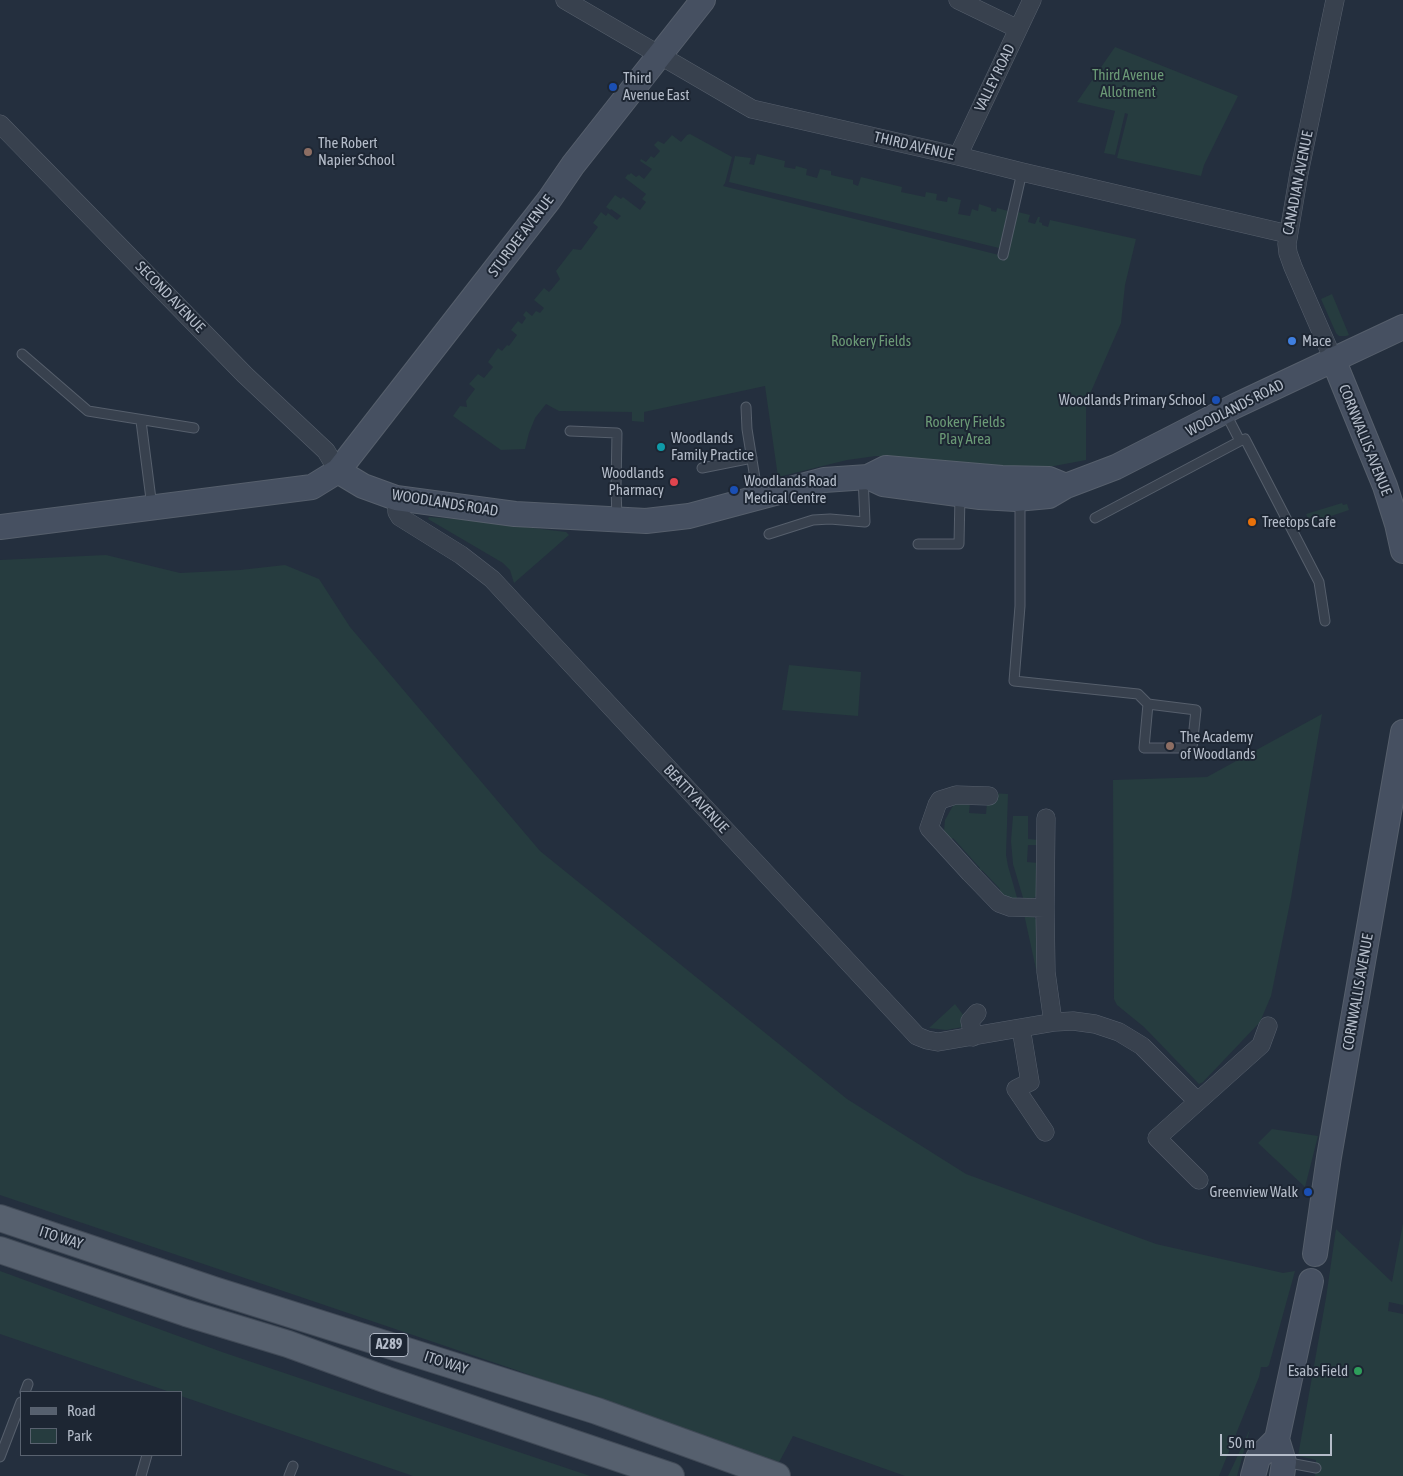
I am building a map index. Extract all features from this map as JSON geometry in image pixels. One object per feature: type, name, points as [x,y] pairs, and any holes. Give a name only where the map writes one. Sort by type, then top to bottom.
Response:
[{"type":"main road","name":"ITO WAY","points":[[0,1218],[214,1290],[597,1411],[777,1476]]},
{"type":"main road","name":"ITO WAY","points":[[0,1250],[186,1313],[288,1344],[387,1380],[671,1476]]},
{"type":"street","name":"THIRD AVENUE","points":[[565,0],[752,110],[958,156],[1288,234]]},
{"type":"street","name":"STURDEE AVENUE","points":[[338,471],[549,200],[573,165],[703,0]]},
{"type":"street","points":[[958,0],[1018,30]]},
{"type":"street","name":"VALLEY ROAD","points":[[958,156],[1032,0]]},
{"type":"street","name":"CANADIAN AVENUE","points":[[1333,359],[1293,267],[1287,247],[1335,0]]},
{"type":"street","name":"SECOND AVENUE","points":[[0,124],[245,374],[326,451],[338,471]]},
{"type":"street","name":"WOODLANDS ROAD","points":[[338,471],[363,486],[396,498],[515,514],[646,521],[689,516],[824,480],[865,477],[886,468],[1020,489],[1049,496],[1066,486],[1116,467],[1224,412],[1403,327]]},
{"type":"street","name":"CORNWALLIS AVENUE","points":[[1333,359],[1384,486],[1397,524],[1403,551]]},
{"type":"street","points":[[0,527],[312,487],[338,471]]},
{"type":"street","name":"WOODLANDS ROAD","points":[[865,477],[883,484],[960,494],[1020,489]]},
{"type":"street","name":"BEATTY AVENUE","points":[[396,498],[397,512],[400,517],[461,554],[492,579],[914,1034],[926,1040],[937,1042],[1052,1022],[1073,1021],[1089,1023],[1124,1035],[1146,1050],[1197,1101]]},
{"type":"street","name":"CORNWALLIS AVENUE","points":[[1271,1462],[1311,1281],[1316,1275],[1319,1262],[1315,1254],[1331,1147],[1403,732]]},
{"type":"street","points":[[989,796],[956,795],[940,800],[929,828],[1000,903],[1010,907],[1045,908]]},
{"type":"street","points":[[1046,818],[1046,972],[1052,1022]]},
{"type":"street","points":[[973,1037],[970,1021],[978,1013]]},
{"type":"street","points":[[1199,1180],[1157,1138],[1261,1045],[1268,1026]]},
{"type":"street","points":[[1021,1028],[1030,1082],[1016,1089],[1046,1132]]},
{"type":"lane","points":[[1003,254],[1022,172]]},
{"type":"lane","points":[[22,354],[88,411],[194,428]]},
{"type":"lane","points":[[746,406],[747,429],[758,497]]},
{"type":"lane","points":[[1224,412],[1240,441]]},
{"type":"lane","points":[[142,420],[152,508]]},
{"type":"lane","points":[[570,431],[617,433],[617,519]]},
{"type":"lane","points":[[1095,518],[1244,439],[1319,582],[1325,621]]},
{"type":"lane","points":[[702,468],[752,458]]},
{"type":"lane","points":[[769,534],[813,520],[830,519],[865,522],[865,477]]},
{"type":"lane","points":[[1020,489],[1020,606],[1014,682],[1138,694],[1148,704],[1196,710],[1192,748],[1144,748],[1148,704]]},
{"type":"lane","points":[[918,544],[960,544],[960,494]]},
{"type":"lane","points":[[0,1457],[20,1405]]},
{"type":"lane","points":[[141,1476],[147,1456]]},
{"type":"lane","points":[[1271,1462],[1316,1468]]},
{"type":"lane","points":[[289,1476],[293,1466]]},
{"type":"green space","name":"Third Avenue Allotment","points":[[1115,47],[1238,96],[1204,165],[1201,176],[1117,158],[1128,114],[1125,113],[1115,155],[1104,153],[1115,111],[1077,102]]},
{"type":"green space","name":"Rookery Fields","points":[[690,134],[732,157],[723,186],[1007,257],[1018,212],[1030,215],[1028,222],[1035,224],[1038,217],[1040,217],[1039,222],[1048,227],[1050,220],[1136,239],[1125,285],[1121,323],[1086,403],[1086,460],[1054,466],[1018,469],[879,458],[880,456],[876,456],[847,460],[778,477],[765,386],[644,412],[644,422],[632,421],[632,412],[559,411],[546,404],[535,418],[525,449],[501,450],[453,416],[460,406],[467,407],[466,401],[475,389],[469,384],[478,374],[484,378],[493,367],[488,362],[498,348],[502,351],[507,345],[509,346],[517,335],[511,330],[518,321],[522,324],[526,318],[523,315],[526,311],[532,316],[536,311],[540,313],[544,308],[534,300],[544,288],[549,292],[560,279],[556,271],[573,249],[581,250],[598,227],[593,223],[601,212],[606,216],[608,213],[617,220],[621,216],[606,207],[615,195],[621,199],[623,197],[640,210],[646,202],[642,199],[646,194],[625,178],[628,174],[631,173],[636,177],[639,175],[644,179],[652,169],[640,161],[641,159],[646,162],[651,156],[654,158],[660,151],[654,145],[658,141],[664,144],[672,135],[681,142]]},
{"type":"green space","points":[[757,154],[785,161],[784,167],[795,169],[796,166],[807,169],[806,175],[817,178],[820,169],[831,171],[831,175],[853,180],[853,184],[858,186],[861,177],[902,187],[901,192],[925,197],[926,192],[937,194],[936,200],[947,202],[948,197],[961,200],[958,214],[970,216],[972,209],[978,211],[979,204],[991,208],[991,211],[996,212],[997,208],[1008,211],[999,248],[729,182],[735,156],[751,158],[749,164],[754,165]]},
{"type":"green space","points":[[1332,294],[1349,335],[1339,336],[1336,333],[1321,299]]},
{"type":"green space","points":[[1342,503],[1343,505],[1347,504],[1349,510],[1310,523],[1306,514]]},
{"type":"green space","points":[[429,517],[566,532],[569,535],[514,583],[510,570],[503,563],[428,519]]},
{"type":"green space","points":[[106,555],[180,573],[240,570],[285,565],[319,579],[350,627],[540,851],[847,1099],[966,1174],[1156,1244],[1283,1273],[1295,1271],[1269,1365],[1261,1367],[1259,1377],[1219,1476],[905,1476],[793,1436],[777,1466],[519,1371],[0,1195],[0,560]]},
{"type":"green space","points":[[789,665],[861,672],[858,716],[782,710]]},
{"type":"green space","points":[[1322,714],[1291,898],[1271,996],[1260,1022],[1199,1084],[1144,1027],[1117,1005],[1114,999],[1113,780],[1207,777]]},
{"type":"green space","points":[[991,793],[1008,794],[1006,855],[1018,901],[997,894],[1000,889],[982,870],[978,874],[976,872],[980,868],[953,838],[949,842],[944,831],[945,820],[954,804],[970,802],[969,813],[986,814],[987,803]]},
{"type":"green space","points":[[1013,816],[1028,816],[1028,839],[1039,840],[1039,845],[1028,845],[1027,862],[1039,863],[1038,895],[1031,900],[1024,901],[1013,864],[1011,841]]},
{"type":"green space","points":[[1024,914],[1034,917],[1039,924],[1039,970],[1036,969]]},
{"type":"green space","points":[[955,1004],[964,1016],[963,1027],[946,1030],[929,1028]]},
{"type":"green space","points":[[1272,1129],[1318,1136],[1305,1187],[1258,1143]]},
{"type":"green space","name":"Esabs Field","points":[[1403,1223],[1403,1305],[1389,1302],[1388,1311],[1403,1314],[1403,1476],[1315,1476],[1316,1460],[1298,1456],[1326,1298],[1336,1229],[1392,1282]]},
{"type":"green space","points":[[0,1271],[222,1352],[590,1476],[413,1476],[182,1396],[182,1391],[167,1391],[0,1334]]},
{"type":"green space","points":[[1250,1429],[1237,1476],[1228,1476],[1231,1470]]},
{"type":"place","name":"Third Avenue East","points":[[613,87]]},
{"type":"place","name":"The Robert Napier School","points":[[308,152]]},
{"type":"place","name":"Mace","points":[[1292,341]]},
{"type":"place","name":"Woodlands Primary School","points":[[1216,400]]},
{"type":"place","name":"Woodlands Family Practice","points":[[661,447]]},
{"type":"place","name":"Woodlands Pharmacy","points":[[674,482]]},
{"type":"place","name":"Woodlands Road Medical Centre","points":[[734,490]]},
{"type":"place","name":"Treetops Cafe","points":[[1252,522]]},
{"type":"place","name":"The Academy of Woodlands","points":[[1170,746]]},
{"type":"place","name":"Greenview Walk","points":[[1308,1192]]},
{"type":"place","name":"Esabs Field","points":[[1358,1371]]},
{"type":"park label","name":"Rookery Fields Play Area","points":[[965,430]]}]
